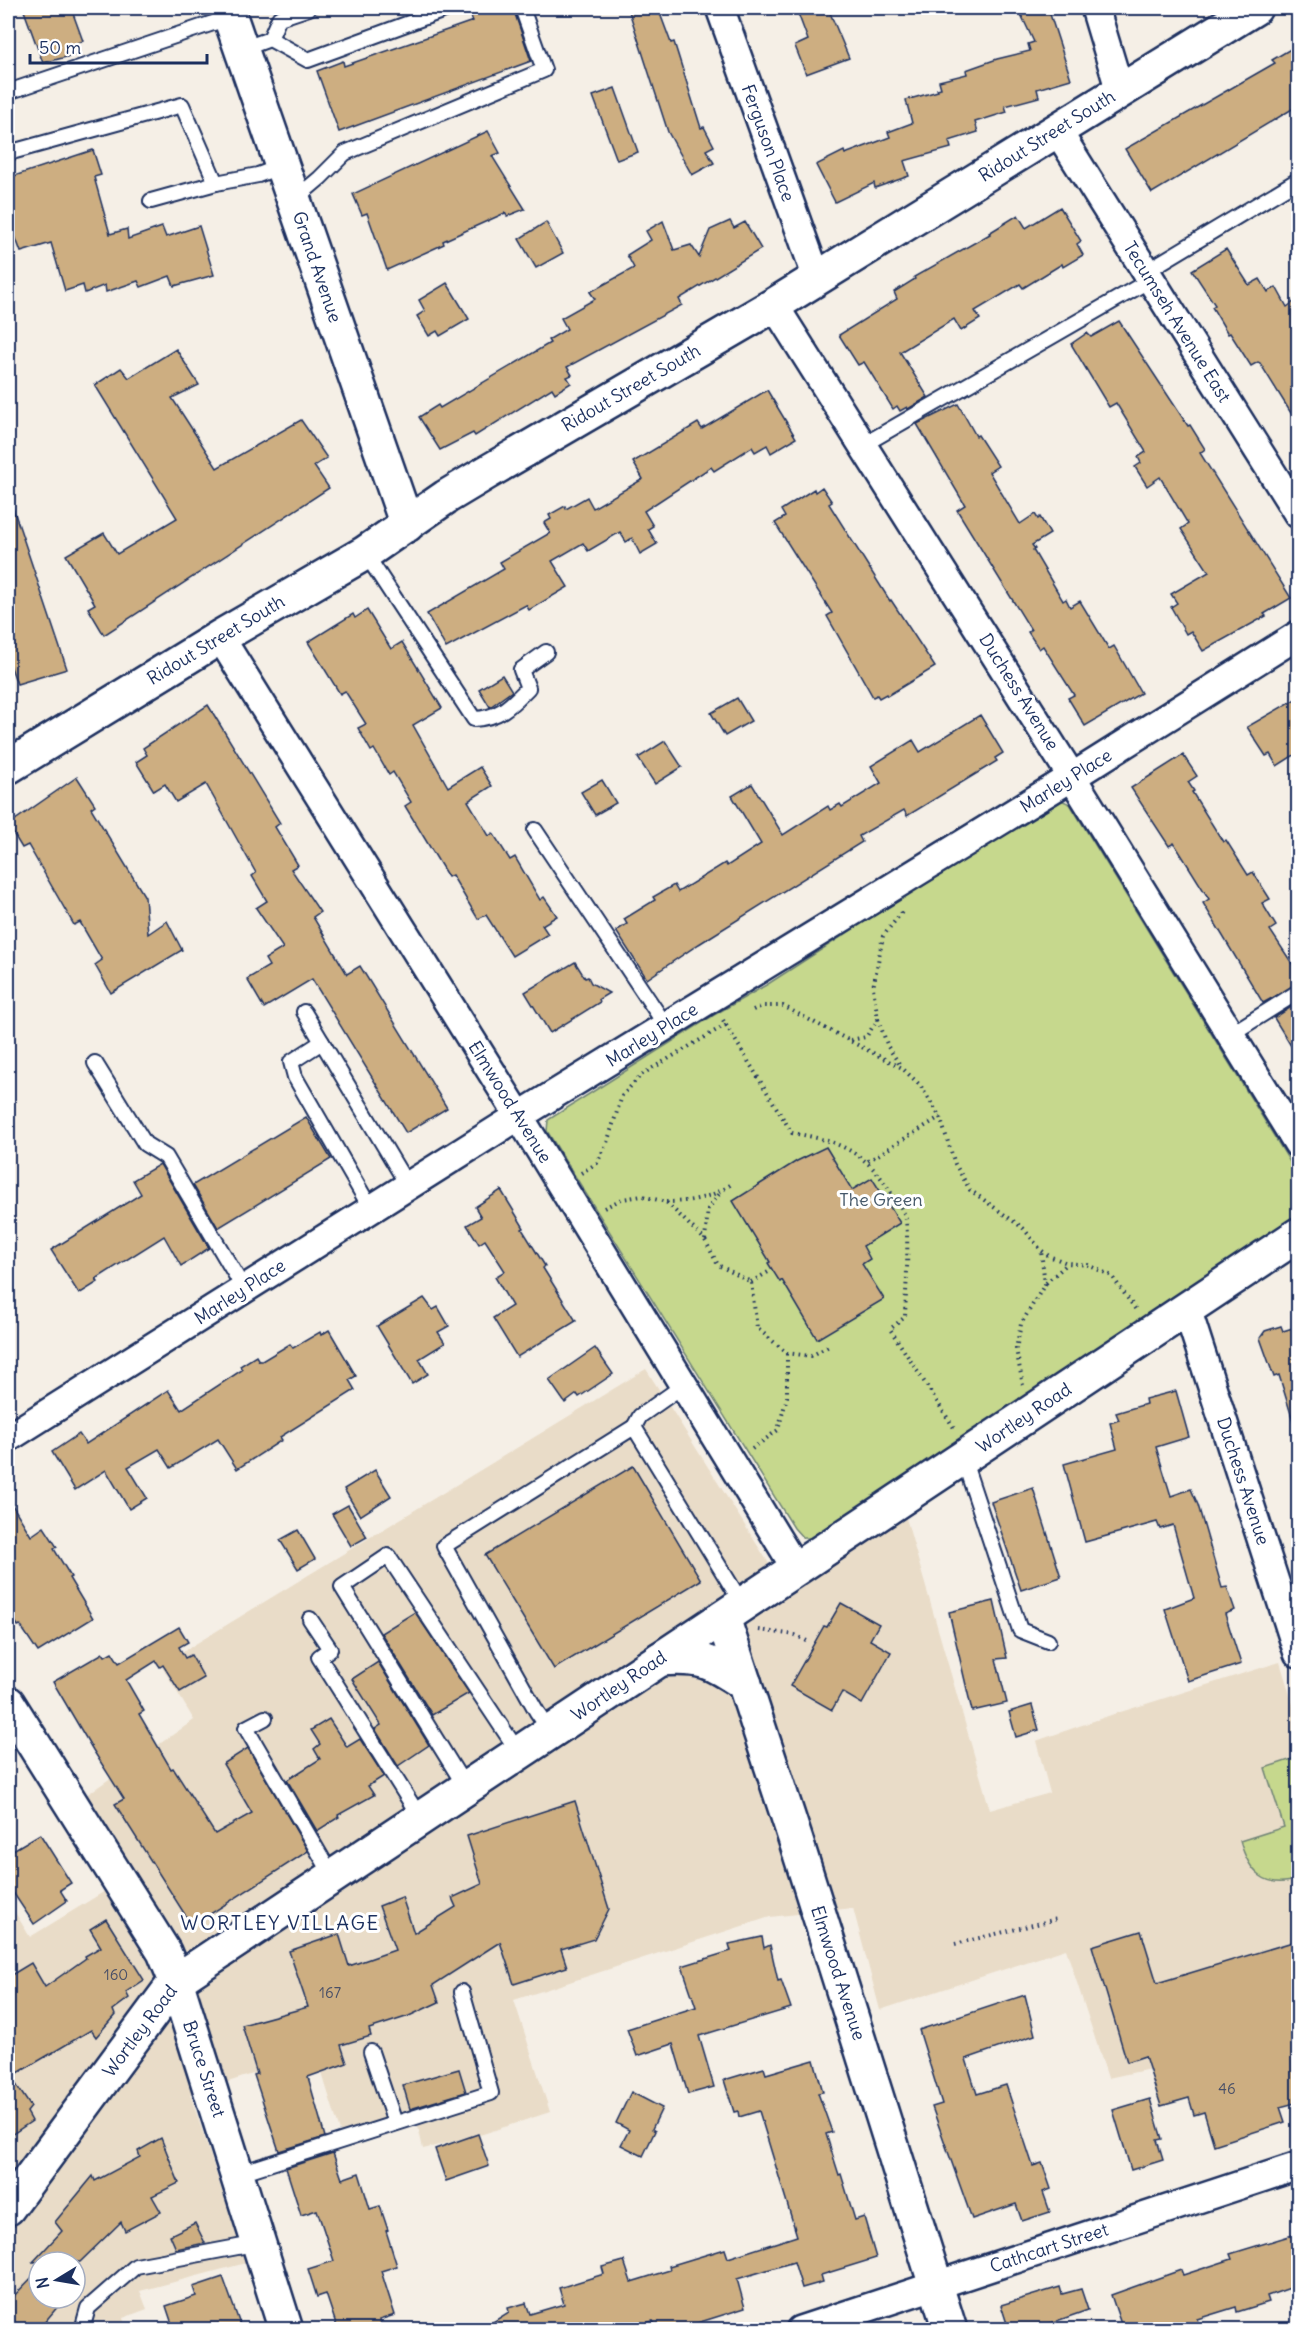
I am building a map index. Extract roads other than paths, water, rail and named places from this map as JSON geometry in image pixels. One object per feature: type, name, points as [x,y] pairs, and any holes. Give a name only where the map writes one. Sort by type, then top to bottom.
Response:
[{"type":"street","name":"Ferguson Place","points":[[720,8],[817,278]]},
{"type":"street","points":[[1095,8],[1120,91]]},
{"type":"street","name":"Ridout Street South","points":[[8,767],[219,637],[365,553],[446,497],[774,305],[1255,8]]},
{"type":"street","name":"Grand Avenue","points":[[229,12],[256,44],[282,166],[407,525]]},
{"type":"street","name":"Tecumseh Avenue East","points":[[1057,130],[1299,514]]},
{"type":"street","name":"Duchess Avenue","points":[[774,305],[1072,777],[1299,1144]]},
{"type":"street","name":"Marley Place","points":[[8,1438],[519,1116],[1299,635]]},
{"type":"street","name":"Elmwood Avenue","points":[[219,637],[519,1116],[796,1569]]},
{"type":"street","name":"Wortley Road","points":[[8,2208],[176,1982],[660,1659],[742,1618],[796,1569],[1299,1235]]},
{"type":"street","name":"Duchess Avenue","points":[[1187,1309],[1299,1653]]},
{"type":"street","name":"Elmwood Avenue","points":[[742,1618],[745,1684],[950,2330]]},
{"type":"street","points":[[660,1659],[690,1657],[715,1664],[745,1684]]},
{"type":"street","name":"Bruce Street","points":[[8,1703],[164,1952],[176,1982],[286,2330]]},
{"type":"street","name":"Cathcart Street","points":[[800,2330],[1299,2166]]},
{"type":"lane","points":[[309,8],[279,18],[256,44],[308,60],[450,8]]},
{"type":"lane","points":[[294,200],[345,153],[544,70],[522,8]]},
{"type":"lane","points":[[8,92],[229,12]]},
{"type":"lane","points":[[8,153],[182,105],[216,183]]},
{"type":"lane","points":[[151,201],[216,183],[258,175],[282,166]]},
{"type":"lane","points":[[863,445],[1148,276],[1299,180]]},
{"type":"lane","points":[[365,553],[474,719],[489,718],[506,710],[528,688],[521,670],[546,652]]},
{"type":"lane","points":[[535,830],[666,1026]]},
{"type":"lane","points":[[1231,1034],[1299,992]]},
{"type":"lane","points":[[304,1012],[408,1186]]},
{"type":"lane","points":[[322,1042],[291,1062],[295,1077],[371,1209]]},
{"type":"lane","points":[[95,1063],[146,1144],[166,1157],[244,1289]]},
{"type":"lane","points":[[551,1732],[537,1712],[444,1546],[634,1427],[640,1416],[684,1385]]},
{"type":"lane","points":[[634,1427],[742,1618]]},
{"type":"lane","points":[[967,1456],[1020,1630],[1048,1641]]},
{"type":"lane","points":[[466,1788],[342,1587],[388,1556],[519,1754]]},
{"type":"lane","points":[[310,1619],[330,1649],[319,1657],[421,1819]]},
{"type":"lane","points":[[265,1718],[246,1728],[333,1877]]},
{"type":"lane","points":[[237,2174],[491,2093],[462,1992]]},
{"type":"lane","points":[[370,2052],[395,2123]]},
{"type":"lane","points":[[82,2330],[88,2308],[136,2266],[259,2243]]},
{"type":"district","name":"WORTLEY VILLAGE","points":[[280,1923]]},
{"type":"park label","name":"The Green","points":[[881,1200]]}]
